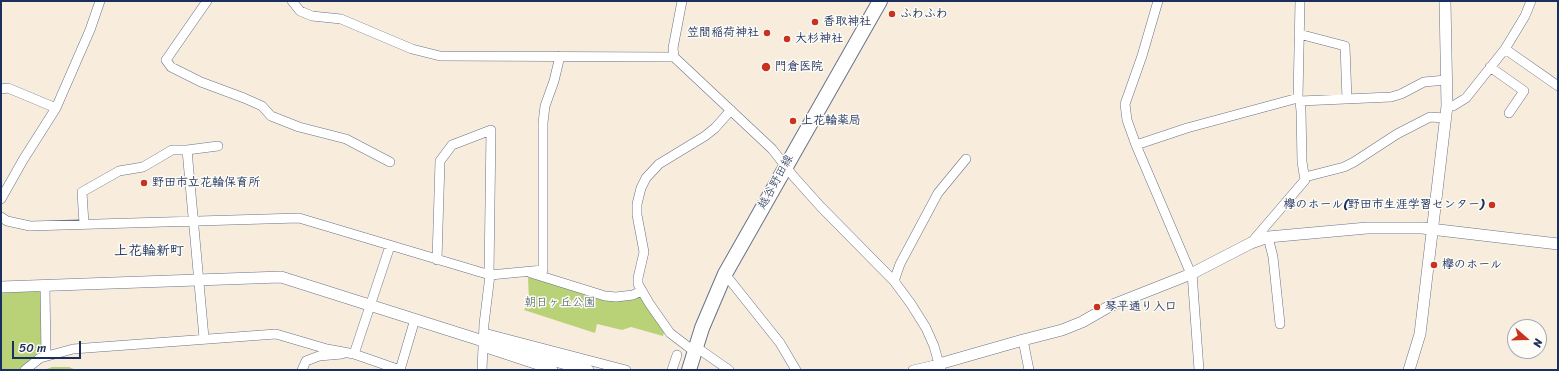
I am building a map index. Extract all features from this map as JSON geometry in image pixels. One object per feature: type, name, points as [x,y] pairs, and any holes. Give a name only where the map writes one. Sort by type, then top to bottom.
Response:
[{"type":"main road","name":"越谷野田線","points":[[689,370],[711,304],[725,274],[880,1]]},
{"type":"street","points":[[1,199],[56,108],[90,30],[100,1]]},
{"type":"street","points":[[207,1],[166,60],[171,67],[201,82],[262,106],[271,116],[299,127],[346,139],[390,162]]},
{"type":"street","points":[[292,1],[300,11],[312,16],[341,19],[428,54],[440,56],[674,57]]},
{"type":"street","points":[[682,1],[673,48],[674,57],[772,149],[821,207],[894,281],[926,328],[934,346],[940,367]]},
{"type":"street","points":[[1158,1],[1142,56],[1123,102],[1127,120],[1136,145],[1192,274],[1199,370]]},
{"type":"street","points":[[1252,243],[1296,191],[1305,177],[1302,162],[1299,100],[1300,1]]},
{"type":"street","points":[[1409,370],[1420,334],[1445,118],[1446,1]]},
{"type":"street","points":[[1446,106],[1453,106],[1466,98],[1505,49],[1525,16],[1531,1]]},
{"type":"street","points":[[1299,34],[1345,46],[1347,99]]},
{"type":"street","points":[[1505,49],[1558,86]]},
{"type":"street","points":[[1,217],[7,221],[30,226],[299,218],[490,275],[543,270],[543,123],[545,106],[554,81],[560,56]]},
{"type":"street","points":[[1490,67],[1524,91],[1509,114]]},
{"type":"street","points":[[1136,145],[1215,120],[1299,100],[1391,97],[1401,94],[1424,82],[1446,80]]},
{"type":"street","points":[[1,89],[8,88],[56,108]]},
{"type":"street","points":[[728,370],[670,333],[641,291],[638,284],[638,278],[644,248],[637,216],[637,204],[641,188],[646,178],[659,164],[705,136],[715,128],[731,110]]},
{"type":"street","points":[[1305,177],[1344,167],[1397,134],[1430,117],[1445,118]]},
{"type":"street","points":[[437,260],[440,161],[452,145],[491,130],[490,275],[483,341],[482,370]]},
{"type":"street","points":[[84,224],[82,192],[119,171],[143,167],[172,150],[187,150],[218,146]]},
{"type":"street","points":[[187,150],[204,338]]},
{"type":"street","points":[[894,281],[900,264],[938,193],[966,159]]},
{"type":"street","points":[[913,370],[940,367],[1023,340],[1062,330],[1082,322],[1110,306],[1192,274],[1252,243],[1268,237],[1367,228],[1433,229],[1558,244]]},
{"type":"street","points":[[1268,237],[1273,256],[1280,324]]},
{"type":"street","points":[[351,353],[370,305],[390,246]]},
{"type":"street","points":[[528,272],[606,296],[616,297],[632,295],[641,291]]},
{"type":"street","points":[[725,274],[780,343],[796,370]]},
{"type":"street","points":[[1,287],[281,277],[483,341],[588,370]]},
{"type":"street","points":[[45,286],[46,356]]},
{"type":"street","points":[[25,370],[40,358],[73,348],[276,334],[327,349],[351,353],[400,370],[416,319]]},
{"type":"street","points":[[1023,340],[1029,370]]},
{"type":"street","points":[[483,341],[554,370]]},
{"type":"street","points":[[483,341],[626,370]]},
{"type":"street","points":[[302,370],[306,361],[320,356],[351,353]]},
{"type":"street","points":[[672,370],[677,355]]},
{"type":"green space","name":"朝日ヶ丘公園","points":[[528,277],[561,285],[641,298],[664,332],[663,336],[631,327],[622,330],[597,324],[595,333],[524,310],[529,303]]},
{"type":"green space","points":[[37,290],[41,293],[41,350],[19,370],[1,370],[1,293]]},
{"type":"green space","points":[[52,367],[69,367],[76,370],[44,370]]},
{"type":"place","name":"ふわふわ","points":[[892,14]]},
{"type":"place","name":"香取神社","points":[[815,22]]},
{"type":"place","name":"笠間稲荷神社","points":[[767,33]]},
{"type":"place","name":"大杉神社","points":[[787,39]]},
{"type":"place","name":"門倉医院","points":[[766,67]]},
{"type":"place","name":"上花輪薬局","points":[[793,121]]},
{"type":"place","name":"野田市立花輪保育所","points":[[144,183]]},
{"type":"place","name":"欅のホール(野田市生涯学習センター)","points":[[1492,205]]},
{"type":"place","name":"欅のホール","points":[[1434,265]]},
{"type":"place","name":"琴平通り入口","points":[[1097,307]]},
{"type":"district","name":"上花輪新町","points":[[149,251]]}]
